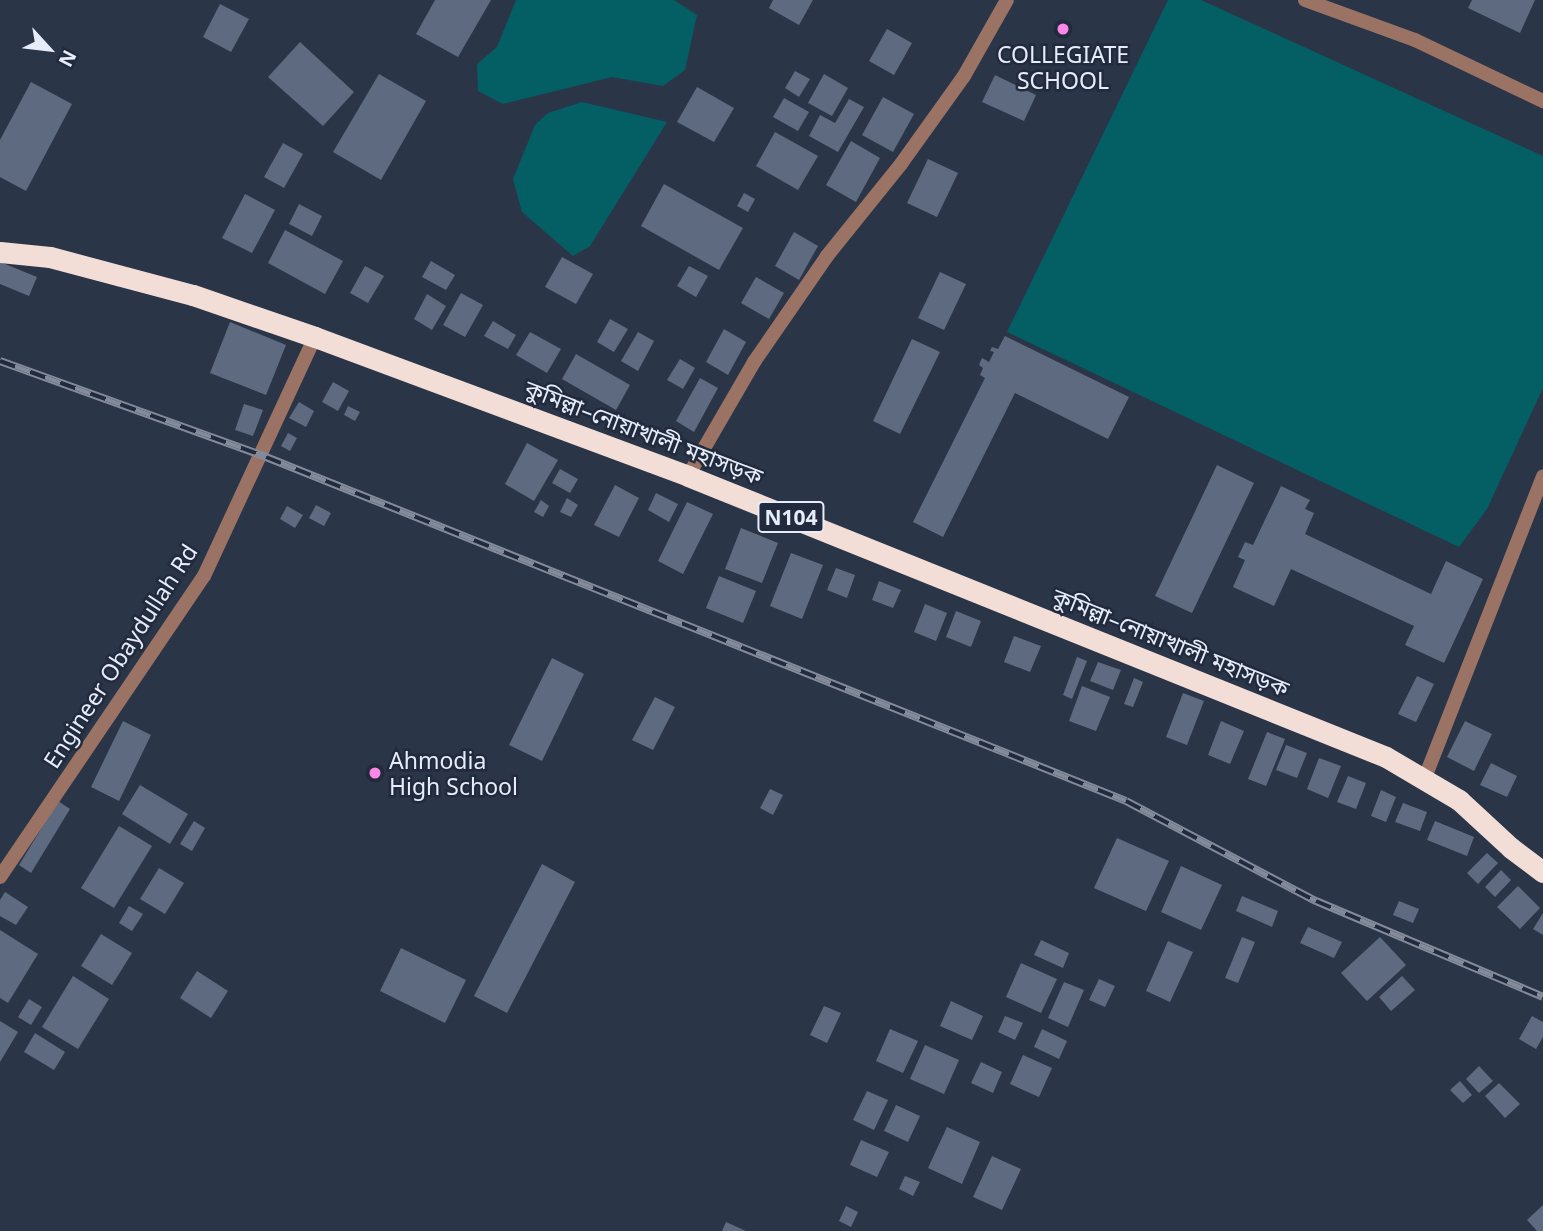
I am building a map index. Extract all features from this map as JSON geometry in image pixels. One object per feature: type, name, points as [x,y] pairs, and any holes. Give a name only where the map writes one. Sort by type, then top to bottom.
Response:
[{"type":"highway","name":"কুমিল্লা–নোয়াখালী মহাসড়ক","points":[[0,252],[50,257],[180,292],[315,337],[688,476],[1386,757],[1459,800],[1511,848],[1543,872]]},
{"type":"street","points":[[688,476],[754,362],[827,256],[901,164],[964,76],[1007,0]]},
{"type":"street","points":[[1305,0],[1415,40],[1543,101]]},
{"type":"street","name":"Engineer Obaydullah Rd","points":[[0,877],[204,576],[315,337]]},
{"type":"street","points":[[1424,780],[1543,475]]},
{"type":"shaded area","points":[[516,0],[674,0],[697,15],[685,70],[663,86],[612,77],[503,104],[478,91],[477,64],[497,47]]},
{"type":"shaded area","points":[[1168,0],[1201,0],[1543,156],[1543,388],[1487,509],[1459,547],[1007,332]]},
{"type":"shaded area","points":[[582,102],[667,122],[590,246],[573,256],[522,212],[513,179],[535,125],[548,113]]},
{"type":"building","points":[[435,0],[491,0],[458,57],[416,34]]},
{"type":"building","points":[[773,0],[813,0],[799,25],[769,8]]},
{"type":"building","points":[[1472,0],[1535,0],[1520,33],[1468,8]]},
{"type":"building","points":[[220,4],[249,19],[231,52],[203,37]]},
{"type":"building","points":[[887,29],[912,43],[894,75],[869,61]]},
{"type":"building","points":[[300,42],[354,92],[323,126],[268,77]]},
{"type":"building","points":[[795,71],[810,79],[799,97],[785,88]]},
{"type":"building","points":[[379,74],[426,101],[381,180],[333,152]]},
{"type":"building","points":[[824,74],[848,88],[832,116],[808,103]]},
{"type":"building","points":[[995,75],[1036,95],[1024,121],[982,102]]},
{"type":"building","points":[[31,82],[72,104],[26,191],[0,177],[0,140]]},
{"type":"building","points":[[697,87],[734,108],[714,142],[677,122]]},
{"type":"building","points":[[883,97],[914,114],[893,152],[862,135]]},
{"type":"building","points":[[784,98],[809,112],[798,131],[773,117]]},
{"type":"building","points":[[849,99],[864,107],[838,152],[809,136],[820,115],[835,123]]},
{"type":"building","points":[[775,132],[818,156],[798,190],[756,166]]},
{"type":"building","points":[[851,141],[880,158],[856,202],[826,185]]},
{"type":"building","points":[[283,143],[303,154],[284,188],[264,177]]},
{"type":"building","points":[[928,159],[958,173],[937,217],[907,203]]},
{"type":"building","points":[[664,184],[743,228],[719,270],[641,226]]},
{"type":"building","points":[[744,193],[755,199],[748,212],[737,206]]},
{"type":"building","points":[[245,194],[275,210],[252,253],[222,238]]},
{"type":"building","points":[[299,204],[322,216],[312,236],[289,224]]},
{"type":"building","points":[[285,230],[343,261],[325,294],[268,263]]},
{"type":"building","points":[[794,232],[818,246],[799,280],[775,266]]},
{"type":"building","points":[[562,257],[593,274],[576,304],[545,287]]},
{"type":"building","points":[[431,261],[455,275],[446,290],[422,277]]},
{"type":"building","points":[[0,262],[37,277],[29,296],[0,284]]},
{"type":"building","points":[[365,266],[384,276],[368,303],[350,293]]},
{"type":"building","points":[[689,266],[708,276],[696,297],[677,286]]},
{"type":"building","points":[[940,272],[966,284],[944,330],[918,318]]},
{"type":"building","points":[[756,277],[784,293],[769,319],[741,303]]},
{"type":"building","points":[[461,293],[483,305],[465,337],[443,325]]},
{"type":"building","points":[[427,294],[446,306],[432,330],[414,319]]},
{"type":"building","points":[[610,319],[628,329],[614,352],[597,342]]},
{"type":"building","points":[[493,321],[516,335],[508,349],[484,336]]},
{"type":"building","points":[[230,322],[286,345],[266,395],[210,373]]},
{"type":"building","points":[[724,329],[746,342],[728,375],[706,362]]},
{"type":"building","points":[[530,332],[561,349],[547,373],[516,355]]},
{"type":"building","points":[[638,332],[654,341],[638,371],[621,361]]},
{"type":"building","points":[[1005,336],[1129,397],[1108,439],[1015,393],[943,537],[913,522],[985,378],[980,375],[983,368],[979,365],[982,358],[989,362],[994,352],[990,351],[992,347],[998,349]]},
{"type":"building","points":[[912,339],[940,352],[900,434],[873,421]]},
{"type":"building","points":[[576,354],[630,385],[616,410],[562,379]]},
{"type":"building","points":[[680,359],[695,368],[683,389],[667,380]]},
{"type":"building","points":[[700,378],[718,388],[694,432],[676,421]]},
{"type":"building","points":[[333,382],[349,391],[338,411],[322,402]]},
{"type":"building","points":[[299,402],[314,411],[306,427],[289,418]]},
{"type":"building","points":[[244,404],[263,410],[253,436],[235,430]]},
{"type":"building","points":[[348,406],[360,412],[355,421],[344,415]]},
{"type":"building","points":[[288,433],[297,438],[290,451],[281,446]]},
{"type":"building","points":[[527,443],[558,460],[534,501],[505,484]]},
{"type":"building","points":[[1217,465],[1254,483],[1192,613],[1155,596]]},
{"type":"building","points":[[560,469],[578,479],[570,493],[552,483]]},
{"type":"building","points":[[615,485],[639,498],[619,537],[594,525]]},
{"type":"building","points":[[1281,486],[1310,500],[1305,509],[1314,513],[1305,534],[1431,594],[1446,561],[1483,579],[1444,663],[1405,645],[1414,626],[1291,569],[1274,606],[1233,587],[1245,560],[1238,557],[1245,542],[1253,545]]},
{"type":"building","points":[[656,493],[678,504],[669,522],[648,510]]},
{"type":"building","points":[[567,498],[578,505],[571,517],[560,512]]},
{"type":"building","points":[[541,500],[549,506],[543,517],[534,512]]},
{"type":"building","points":[[687,502],[713,514],[683,574],[658,561]]},
{"type":"building","points":[[316,505],[331,513],[324,526],[309,518]]},
{"type":"building","points":[[287,506],[303,515],[295,528],[280,519]]},
{"type":"building","points":[[741,528],[778,543],[762,583],[725,569]]},
{"type":"building","points":[[791,553],[823,565],[802,619],[770,606]]},
{"type":"building","points":[[836,568],[855,575],[847,598],[827,590]]},
{"type":"building","points":[[719,576],[756,591],[743,623],[706,608]]},
{"type":"building","points":[[879,581],[901,590],[893,608],[872,600]]},
{"type":"building","points":[[925,604],[947,613],[936,641],[914,632]]},
{"type":"building","points":[[956,611],[981,621],[971,647],[946,637]]},
{"type":"building","points":[[1014,636],[1041,646],[1030,672],[1004,662]]},
{"type":"building","points":[[1077,657],[1087,661],[1072,699],[1063,695]]},
{"type":"building","points":[[552,658],[584,674],[542,761],[509,745]]},
{"type":"building","points":[[1098,662],[1121,670],[1113,690],[1090,681]]},
{"type":"building","points":[[1417,676],[1434,684],[1416,722],[1398,714]]},
{"type":"building","points":[[1134,678],[1143,682],[1133,707],[1124,704]]},
{"type":"building","points":[[1082,686],[1110,697],[1096,731],[1069,721]]},
{"type":"building","points":[[1183,693],[1204,701],[1187,745],[1166,737]]},
{"type":"building","points":[[655,697],[675,707],[653,750],[632,740]]},
{"type":"building","points":[[123,721],[151,735],[119,801],[91,787]]},
{"type":"building","points":[[1221,721],[1244,731],[1230,764],[1208,755]]},
{"type":"building","points":[[1465,721],[1492,734],[1474,771],[1447,757]]},
{"type":"building","points":[[1267,732],[1285,739],[1266,786],[1248,779]]},
{"type":"building","points":[[1286,745],[1307,753],[1297,778],[1276,770]]},
{"type":"building","points":[[1319,758],[1341,766],[1328,798],[1307,789]]},
{"type":"building","points":[[1491,763],[1517,776],[1507,797],[1480,785]]},
{"type":"building","points":[[1348,776],[1366,783],[1356,809],[1337,802]]},
{"type":"building","points":[[140,785],[188,814],[170,844],[122,814]]},
{"type":"building","points":[[770,789],[783,795],[773,815],[760,808]]},
{"type":"building","points":[[1381,790],[1396,797],[1386,822],[1371,816]]},
{"type":"building","points":[[58,801],[70,809],[31,873],[19,865]]},
{"type":"building","points":[[1403,803],[1427,812],[1420,831],[1395,822]]},
{"type":"building","points":[[194,821],[205,828],[192,851],[180,844]]},
{"type":"building","points":[[1435,821],[1474,837],[1467,856],[1427,840]]},
{"type":"building","points":[[119,826],[152,846],[114,908],[81,888]]},
{"type":"building","points":[[1117,838],[1169,861],[1146,911],[1094,888]]},
{"type":"building","points":[[1487,853],[1498,863],[1478,884],[1467,873]]},
{"type":"building","points":[[542,864],[575,882],[507,1013],[474,996]]},
{"type":"building","points":[[1181,866],[1222,885],[1201,930],[1161,912]]},
{"type":"building","points":[[159,868],[184,883],[165,914],[140,899]]},
{"type":"building","points":[[1501,870],[1511,880],[1495,897],[1485,887]]},
{"type":"building","points":[[1518,886],[1540,908],[1520,929],[1497,907]]},
{"type":"building","points":[[5,892],[28,907],[16,925],[0,916],[0,900]]},
{"type":"building","points":[[1242,896],[1278,911],[1272,927],[1236,911]]},
{"type":"building","points":[[1399,901],[1419,909],[1413,923],[1393,915]]},
{"type":"building","points":[[129,906],[143,914],[132,931],[119,923]]},
{"type":"building","points":[[1543,913],[1543,935],[1533,929]]},
{"type":"building","points":[[1308,927],[1342,942],[1334,958],[1300,943]]},
{"type":"building","points":[[0,930],[38,954],[8,1003],[0,998]]},
{"type":"building","points":[[101,934],[132,953],[112,985],[81,966]]},
{"type":"building","points":[[1242,937],[1255,942],[1238,983],[1225,978]]},
{"type":"building","points":[[1380,937],[1406,965],[1367,1001],[1341,973]]},
{"type":"building","points":[[1041,940],[1069,953],[1063,968],[1034,955]]},
{"type":"building","points":[[1168,941],[1193,952],[1170,1002],[1146,991]]},
{"type":"building","points":[[401,948],[466,980],[445,1023],[380,991]]},
{"type":"building","points":[[1021,963],[1057,979],[1041,1013],[1006,997]]},
{"type":"building","points":[[197,971],[228,991],[211,1018],[180,998]]},
{"type":"building","points":[[73,976],[109,999],[78,1049],[42,1027]]},
{"type":"building","points":[[1402,976],[1415,990],[1391,1011],[1379,997]]},
{"type":"building","points":[[1099,979],[1115,986],[1105,1007],[1089,1000]]},
{"type":"building","points":[[1064,982],[1084,990],[1068,1027],[1048,1018]]},
{"type":"building","points":[[29,999],[42,1007],[31,1025],[18,1017]]},
{"type":"building","points":[[951,1001],[983,1016],[972,1040],[940,1026]]},
{"type":"building","points":[[824,1006],[841,1013],[827,1043],[810,1035]]},
{"type":"building","points":[[1005,1016],[1023,1023],[1015,1040],[998,1032]]},
{"type":"building","points":[[1532,1016],[1543,1022],[1543,1037],[1536,1049],[1519,1039]]},
{"type":"building","points":[[0,1021],[18,1032],[0,1062]]},
{"type":"building","points":[[890,1029],[918,1041],[903,1073],[876,1061]]},
{"type":"building","points":[[1042,1029],[1067,1041],[1059,1059],[1034,1047]]},
{"type":"building","points":[[35,1033],[65,1052],[54,1070],[24,1052]]},
{"type":"building","points":[[925,1045],[959,1060],[944,1094],[910,1079]]},
{"type":"building","points":[[1023,1055],[1052,1068],[1039,1097],[1010,1084]]},
{"type":"building","points":[[981,1062],[1002,1072],[993,1093],[971,1083]]},
{"type":"building","points":[[1479,1066],[1493,1081],[1479,1093],[1466,1079]]},
{"type":"building","points":[[1460,1081],[1472,1095],[1463,1103],[1450,1090]]},
{"type":"building","points":[[1499,1083],[1520,1104],[1505,1118],[1485,1096]]},
{"type":"building","points":[[867,1091],[888,1100],[874,1130],[853,1120]]},
{"type":"building","points":[[896,1105],[920,1116],[908,1142],[884,1131]]},
{"type":"building","points":[[947,1127],[980,1142],[962,1184],[928,1168]]},
{"type":"building","points":[[861,1140],[889,1152],[877,1177],[850,1165]]},
{"type":"building","points":[[992,1156],[1021,1169],[1002,1210],[973,1197]]},
{"type":"building","points":[[905,1176],[920,1182],[913,1196],[899,1189]]},
{"type":"building","points":[[1543,1205],[1543,1231],[1537,1231],[1527,1220]]},
{"type":"building","points":[[846,1206],[858,1212],[851,1227],[839,1221]]},
{"type":"building","points":[[726,1222],[746,1231],[722,1231]]},
{"type":"railway","points":[[0,361],[266,457],[1126,801],[1316,901],[1543,997]]},
{"type":"place","name":"COLLEGIATE SCHOOL","points":[[1063,29]]},
{"type":"place","name":"Ahmodia High School","points":[[375,773]]}]
